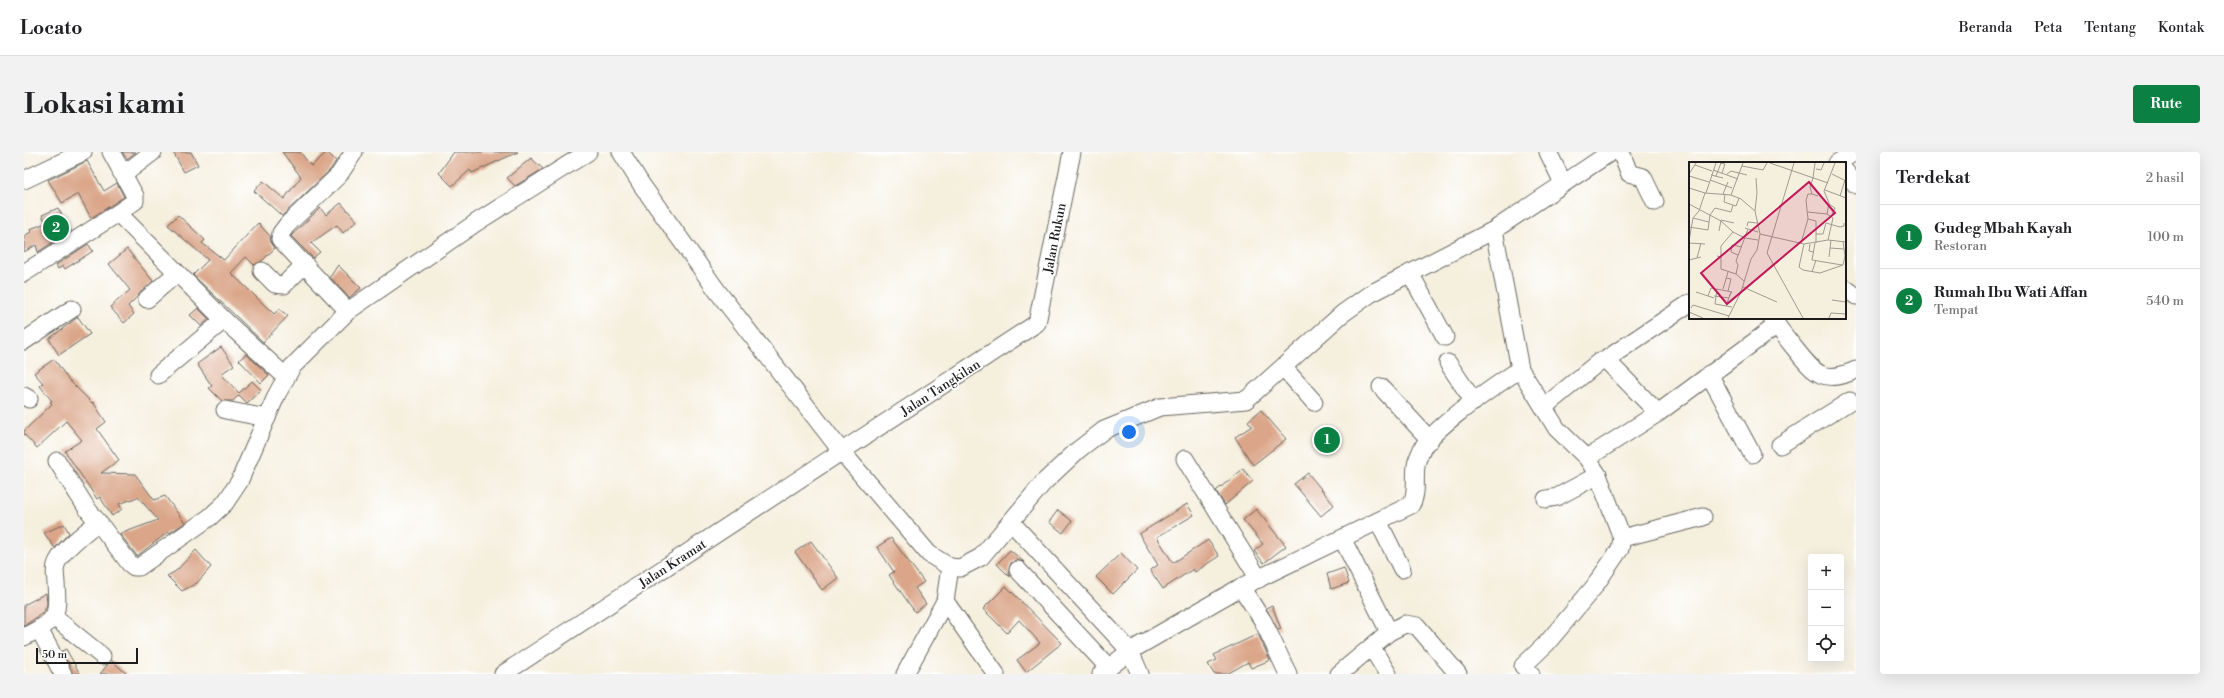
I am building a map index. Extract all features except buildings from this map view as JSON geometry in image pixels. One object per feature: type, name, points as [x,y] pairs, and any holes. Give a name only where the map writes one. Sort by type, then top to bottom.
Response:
[{"type":"street","points":[[24,180],[83,152]]},
{"type":"street","points":[[24,273],[135,201],[135,196],[110,152]]},
{"type":"street","points":[[121,172],[132,168],[153,152]]},
{"type":"street","points":[[348,311],[280,239],[281,233],[339,176],[354,152]]},
{"type":"street","points":[[57,461],[88,510],[130,564],[139,568],[210,517],[225,503],[239,482],[266,418],[292,367],[348,311],[477,222],[588,152]]},
{"type":"street","points":[[621,152],[641,184],[718,292],[842,452],[929,554],[950,567],[960,568],[981,557],[1053,473],[1078,450],[1104,430],[1160,407],[1246,400],[1284,368],[1342,314],[1370,294],[1494,230],[1611,152]]},
{"type":"street","name":"Jalan Rukun","points":[[1037,323],[1072,152]]},
{"type":"street","points":[[1552,152],[1564,183]]},
{"type":"street","points":[[1621,152],[1629,173],[1643,177],[1655,202]]},
{"type":"street","points":[[1843,162],[1855,152]]},
{"type":"street","points":[[1846,172],[1856,185]]},
{"type":"street","points":[[118,213],[224,320],[286,377]]},
{"type":"street","points":[[1494,230],[1520,369],[1557,429],[1587,458],[1598,475],[1622,538],[1620,549],[1594,587],[1523,671]]},
{"type":"street","points":[[262,271],[275,284],[284,285],[305,264]]},
{"type":"street","points":[[147,299],[177,273]]},
{"type":"street","points":[[1410,273],[1445,337]]},
{"type":"street","points":[[1846,289],[1856,296]]},
{"type":"street","points":[[1658,413],[1610,364],[1608,358],[1689,304]]},
{"type":"street","points":[[24,341],[72,309]]},
{"type":"street","points":[[158,374],[224,320]]},
{"type":"street","points":[[1587,458],[1658,413],[1774,322],[1812,370],[1824,376],[1837,377],[1856,370]]},
{"type":"street","name":"Jalan Tangkilan","points":[[842,452],[1037,323]]},
{"type":"street","points":[[1544,407],[1600,361]]},
{"type":"street","points":[[1448,363],[1474,402]]},
{"type":"street","points":[[1284,368],[1314,402]]},
{"type":"street","points":[[1018,570],[1104,671],[1130,651],[1241,587],[1343,540],[1411,505],[1414,500],[1416,465],[1423,447],[1438,431],[1474,402],[1520,369]]},
{"type":"street","points":[[1709,374],[1752,454]]},
{"type":"street","points":[[1780,445],[1853,406],[1837,377]]},
{"type":"street","points":[[1381,387],[1430,440]]},
{"type":"street","points":[[226,410],[266,418]]},
{"type":"street","name":"Jalan Kramat","points":[[503,674],[842,452]]},
{"type":"street","points":[[1185,459],[1259,579]]},
{"type":"street","points":[[1546,499],[1558,496],[1598,475]]},
{"type":"street","points":[[1622,538],[1702,517]]},
{"type":"street","points":[[1378,521],[1402,569]]},
{"type":"street","points":[[63,674],[31,633],[54,618],[57,612],[55,566],[66,550],[98,522]]},
{"type":"street","points":[[1011,522],[1130,651],[1140,674]]},
{"type":"street","points":[[1343,540],[1389,632]]},
{"type":"street","points":[[905,674],[945,601],[950,567]]},
{"type":"street","points":[[1241,587],[1263,620],[1288,674]]},
{"type":"street","points":[[945,601],[996,674]]},
{"type":"street","points":[[54,618],[102,656]]},
{"type":"street","points":[[1339,674],[1372,648],[1389,632],[1405,624],[1417,626],[1458,674]]},
{"type":"street","points":[[1372,648],[1388,674]]},
{"type":"place","name":"Rumah Ibu Wati Affan","points":[[56,228]]},
{"type":"place","name":"Gudeg Mbah Kayah","points":[[1327,440]]}]
